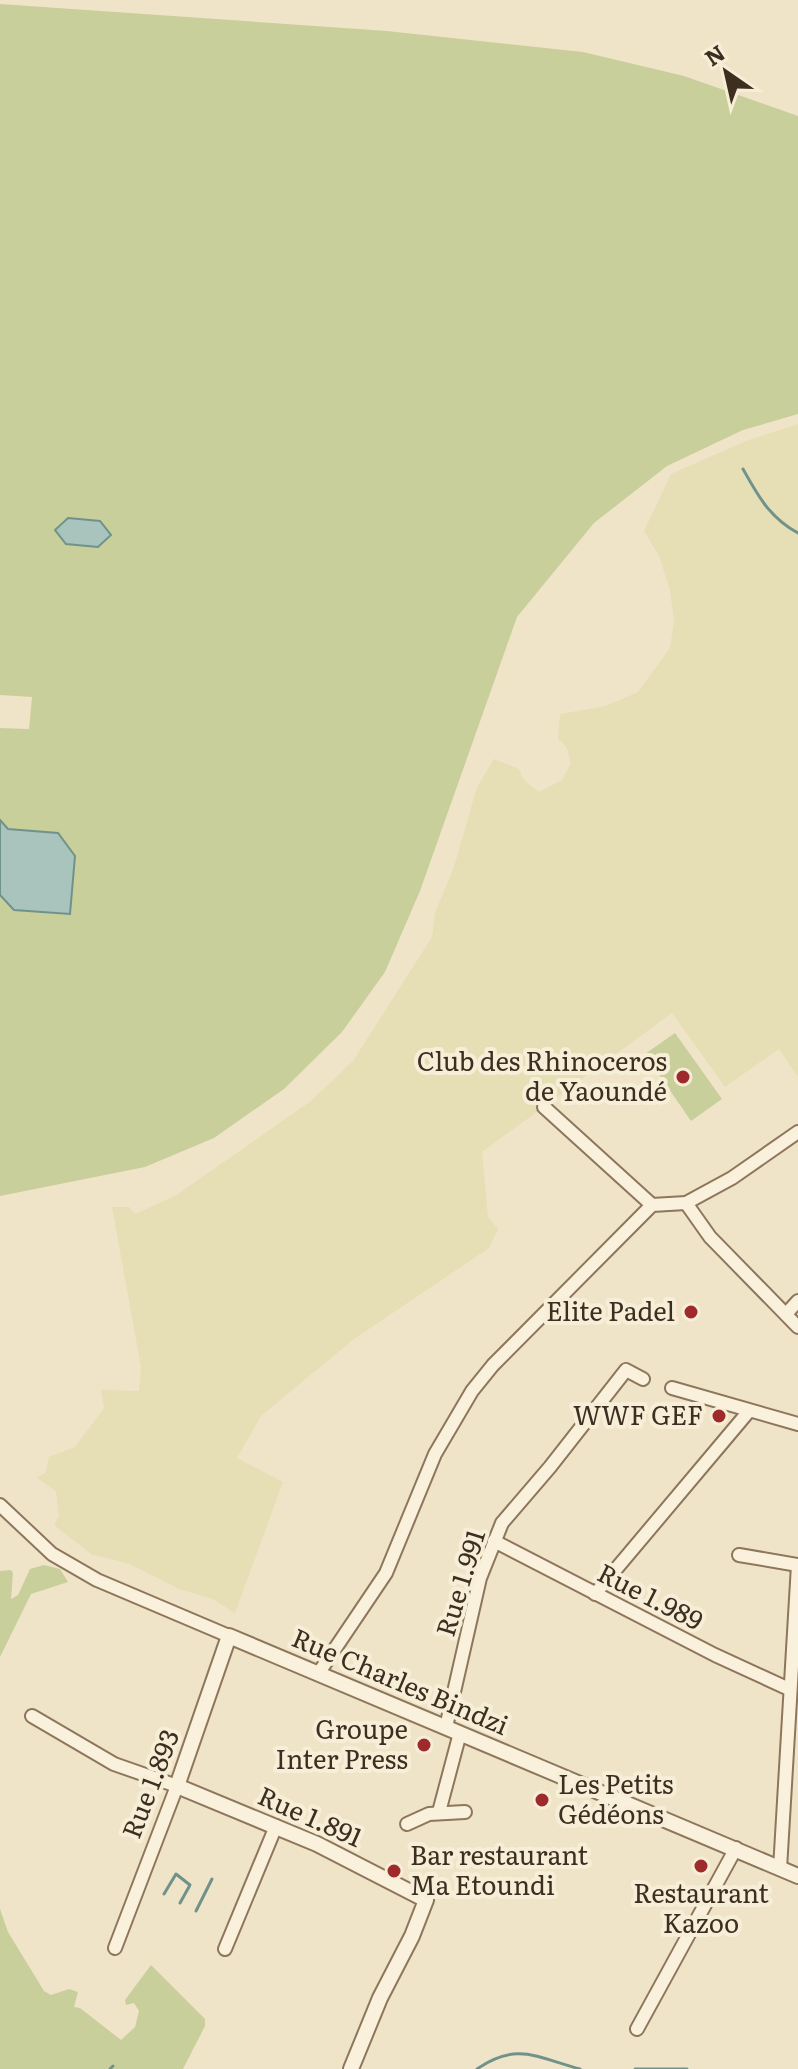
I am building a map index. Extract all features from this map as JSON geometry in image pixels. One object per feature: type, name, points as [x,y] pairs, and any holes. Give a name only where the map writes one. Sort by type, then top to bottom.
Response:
[{"type":"street","points":[[544,1107],[652,1205]]},
{"type":"street","points":[[318,1674],[386,1573],[435,1454],[472,1391],[493,1365],[652,1205],[686,1203],[732,1178],[798,1132]]},
{"type":"street","points":[[686,1203],[710,1237],[798,1327]]},
{"type":"street","points":[[786,1314],[798,1301]]},
{"type":"street","name":"Rue 1.991","points":[[439,1812],[480,1578],[502,1523],[626,1370],[643,1379]]},
{"type":"street","points":[[672,1388],[798,1424]]},
{"type":"street","points":[[595,1594],[749,1411]]},
{"type":"street","name":"Rue Charles Bindzi","points":[[0,1505],[52,1554],[97,1580],[798,1876]]},
{"type":"street","name":"Rue 1.989","points":[[494,1541],[595,1594],[792,1681]]},
{"type":"street","points":[[739,1555],[798,1565],[780,1869]]},
{"type":"street","name":"Rue 1.893","points":[[115,1948],[177,1786],[229,1636]]},
{"type":"street","points":[[32,1716],[114,1764],[177,1786]]},
{"type":"street","name":"Rue 1.891","points":[[177,1786],[276,1826],[426,1900],[351,2069]]},
{"type":"street","points":[[407,1824],[439,1812],[465,1812]]},
{"type":"street","points":[[225,1949],[276,1826]]},
{"type":"street","points":[[637,2029],[736,1848]]},
{"type":"shaded area","points":[[798,424],[798,1077],[779,1049],[725,1087],[672,1013],[482,1152],[488,1217],[498,1229],[489,1248],[354,1339],[261,1416],[237,1458],[283,1482],[235,1613],[213,1599],[179,1589],[129,1564],[91,1554],[54,1525],[59,1516],[56,1491],[37,1478],[46,1472],[49,1457],[75,1447],[104,1408],[101,1390],[139,1391],[141,1367],[112,1207],[129,1207],[135,1214],[175,1196],[311,1101],[353,1061],[432,937],[435,913],[454,867],[477,787],[494,759],[519,769],[523,779],[539,792],[562,780],[571,763],[567,748],[558,738],[560,714],[606,706],[638,692],[670,648],[674,622],[670,590],[659,556],[644,531],[671,474],[746,441]]},
{"type":"green space","points":[[0,4],[387,31],[583,52],[684,76],[798,116],[798,414],[743,430],[667,466],[594,523],[517,617],[420,891],[385,972],[342,1032],[284,1089],[214,1138],[145,1167],[0,1196],[0,895],[14,910],[58,833],[8,829],[0,820],[0,728],[29,729],[32,697],[0,695]]},
{"type":"green space","name":"Club des Rhinoceros de Yaoundé","points":[[675,1033],[722,1099],[691,1121],[645,1054]]},
{"type":"green space","points":[[44,1565],[60,1569],[68,1582],[31,1594],[0,1657],[0,1571],[11,1570],[13,1573],[11,1599],[18,1595],[30,1569]]},
{"type":"green space","points":[[0,1909],[8,1932],[44,1991],[51,1995],[69,1989],[78,1992],[74,2007],[80,2008],[121,2040],[135,2027],[139,2011],[134,2003],[126,2005],[125,2000],[151,1965],[205,2019],[205,2026],[183,2069],[0,2069]]},
{"type":"water","points":[[68,518],[100,521],[111,535],[98,547],[66,544],[55,530]]},
{"type":"water","points":[[0,820],[8,829],[58,833],[75,856],[70,914],[14,910],[0,895]]},
{"type":"waterway","points":[[743,469],[772,513],[798,533]]},
{"type":"waterway","points":[[164,1894],[176,1874],[190,1885],[180,1903]]},
{"type":"waterway","points":[[196,1911],[212,1879]]},
{"type":"waterway","points":[[477,2069],[491,2061],[516,2054],[528,2054],[580,2069]]},
{"type":"waterway","points":[[110,2069],[113,2066]]},
{"type":"waterway","points":[[635,2069],[687,2069]]},
{"type":"place","name":"Club des Rhinoceros de Yaoundé","points":[[683,1077]]},
{"type":"place","name":"Elite Padel","points":[[691,1312]]},
{"type":"place","name":"WWF GEF","points":[[719,1416]]},
{"type":"place","name":"Groupe Inter Press","points":[[424,1745]]},
{"type":"place","name":"Les Petits Gédéons","points":[[542,1800]]},
{"type":"place","name":"Restaurant Kazoo","points":[[701,1866]]},
{"type":"place","name":"Bar restaurant Ma Etoundi","points":[[394,1871]]}]
